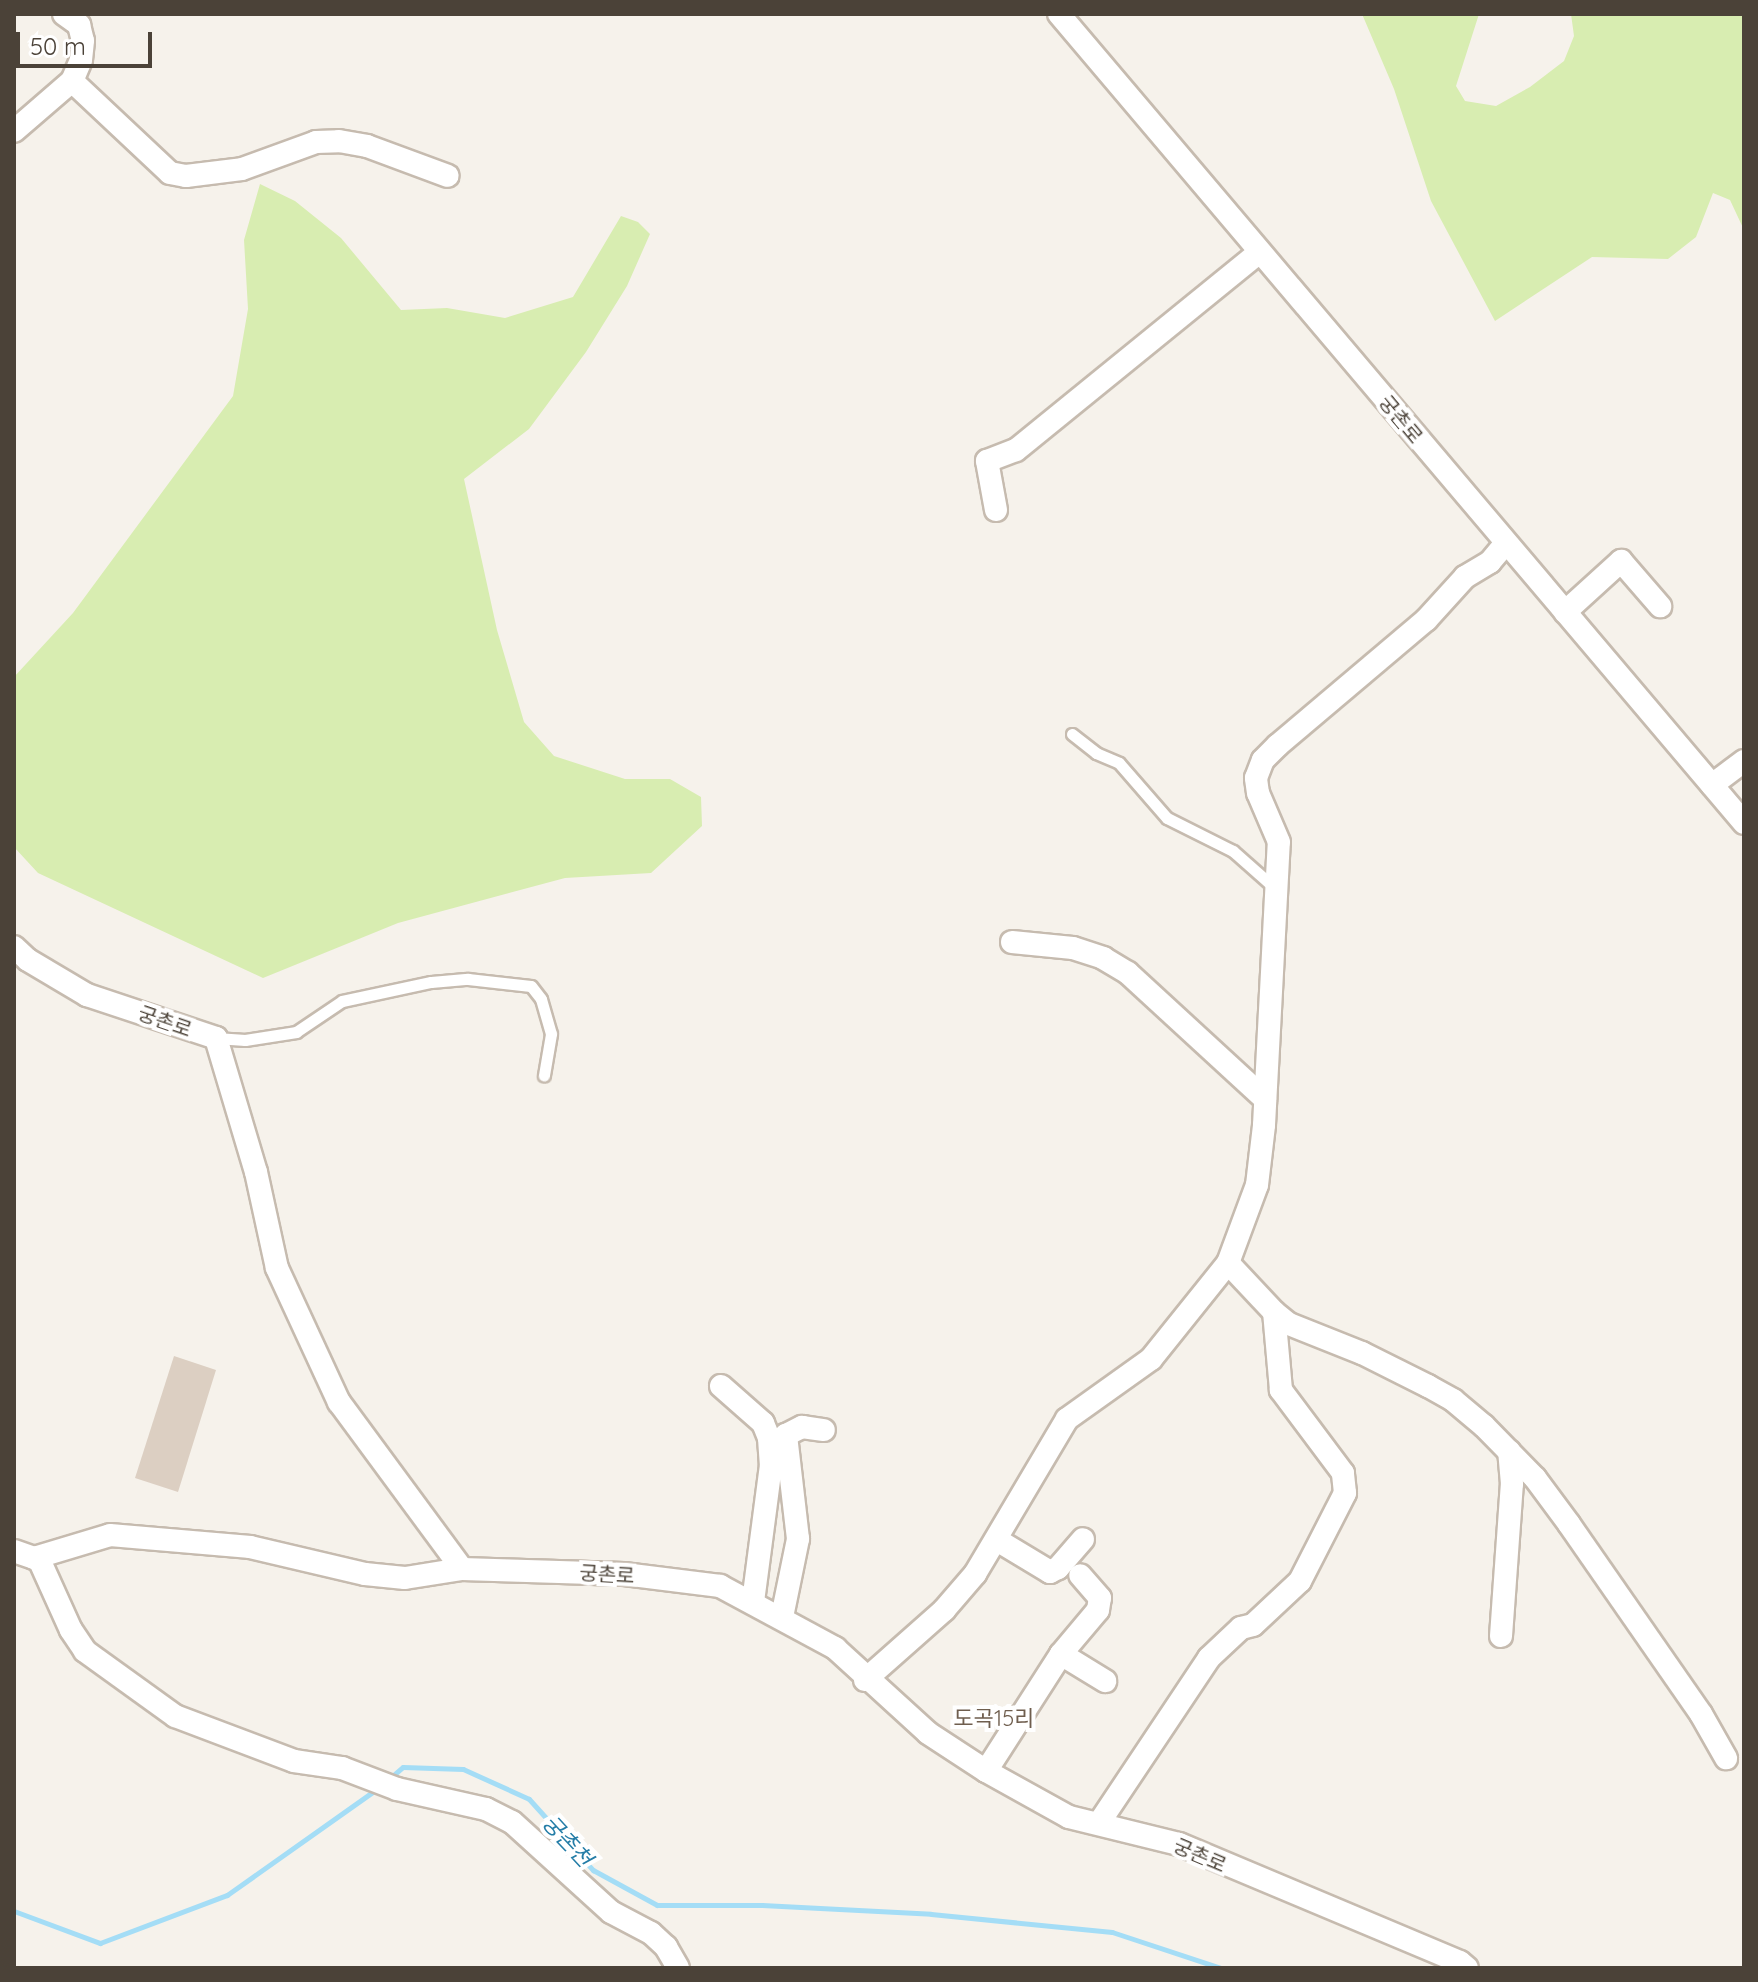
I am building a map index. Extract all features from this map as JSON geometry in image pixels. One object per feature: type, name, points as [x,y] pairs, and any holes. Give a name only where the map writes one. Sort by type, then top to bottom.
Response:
[{"type":"street","points":[[14,131],[72,81],[81,60],[83,41],[79,25],[64,14]]},
{"type":"street","name":"궁촌로","points":[[1059,14],[1744,823]]},
{"type":"street","points":[[72,81],[170,173],[186,176],[242,169],[296,148],[339,141],[367,146],[448,176]]},
{"type":"street","points":[[996,510],[987,461],[1016,450],[1260,252]]},
{"type":"street","points":[[865,1680],[944,1610],[975,1574],[1067,1419],[1151,1359],[1228,1263],[1257,1185],[1265,1099],[1279,842],[1258,793],[1256,778],[1263,760],[1426,620],[1465,577],[1490,562],[1506,543]]},
{"type":"street","points":[[1565,612],[1621,561],[1660,606]]},
{"type":"street","points":[[1712,785],[1744,761]]},
{"type":"street","points":[[1012,942],[1073,948],[1103,958],[1128,973],[1265,1099]]},
{"type":"street","name":"궁촌로","points":[[14,947],[28,960],[87,995],[216,1038],[256,1172],[277,1268],[339,1402],[462,1569],[624,1574],[720,1586],[835,1648],[865,1680],[928,1733],[986,1771],[1069,1817],[1179,1844],[1460,1962],[1467,1968]]},
{"type":"street","points":[[1228,1263],[1289,1324],[1362,1353],[1453,1400],[1509,1451],[1535,1478],[1601,1569],[1701,1714],[1726,1758]]},
{"type":"street","points":[[1099,1823],[1209,1658],[1241,1628],[1253,1625],[1300,1581],[1345,1493],[1343,1473],[1281,1390],[1274,1312]]},
{"type":"street","points":[[721,1386],[763,1423],[769,1438],[771,1465],[753,1602]]},
{"type":"street","points":[[782,1617],[798,1539],[786,1435],[802,1427],[824,1430]]},
{"type":"street","points":[[1501,1636],[1512,1484],[1509,1451]]},
{"type":"street","points":[[14,1551],[38,1557],[110,1535],[250,1547],[365,1574],[405,1578],[462,1569]]},
{"type":"street","points":[[997,1540],[1050,1572],[1058,1568],[1083,1539]]},
{"type":"street","points":[[38,1557],[71,1630],[85,1651],[175,1716],[294,1761],[342,1768],[397,1789],[486,1809],[512,1822],[593,1898],[651,1933],[666,1947],[678,1968]]},
{"type":"street","points":[[986,1771],[1061,1654],[1098,1610],[1100,1598],[1080,1575]]},
{"type":"street","points":[[1061,1654],[1105,1681]]},
{"type":"lane","points":[[1072,734],[1096,753],[1119,763],[1167,818],[1233,851],[1277,890]]},
{"type":"lane","points":[[216,1038],[245,1040],[296,1032],[342,1001],[367,993],[444,981],[531,986],[541,999],[551,1034],[544,1075]]},
{"type":"green space","points":[[1362,14],[1479,14],[1456,86],[1465,101],[1496,106],[1530,87],[1564,61],[1574,36],[1571,14],[1744,14],[1744,230],[1730,200],[1713,193],[1696,237],[1668,259],[1592,257],[1495,321],[1431,201],[1394,89]]},
{"type":"green space","points":[[260,184],[295,201],[341,238],[401,310],[447,308],[505,318],[573,297],[621,216],[638,222],[650,234],[627,286],[586,352],[529,429],[464,479],[497,630],[524,722],[554,756],[625,779],[670,779],[701,797],[702,826],[651,873],[565,878],[398,923],[263,978],[38,873],[14,847],[14,677],[73,613],[233,396],[248,309],[244,240]]},
{"type":"building","points":[[174,1356],[216,1370],[178,1492],[135,1478]]},
{"type":"waterway","name":"궁촌천","points":[[389,1779],[403,1767],[463,1769],[529,1799],[593,1870],[657,1905],[762,1905],[931,1914],[1112,1932],[1221,1968]]},
{"type":"waterway","name":"궁촌천","points":[[14,1911],[100,1943],[227,1895],[378,1788]]},
{"type":"waterway","name":"궁촌천","points":[[1672,1968],[1701,1968]]},
{"type":"district","name":"도곡15리","points":[[994,1719]]}]
